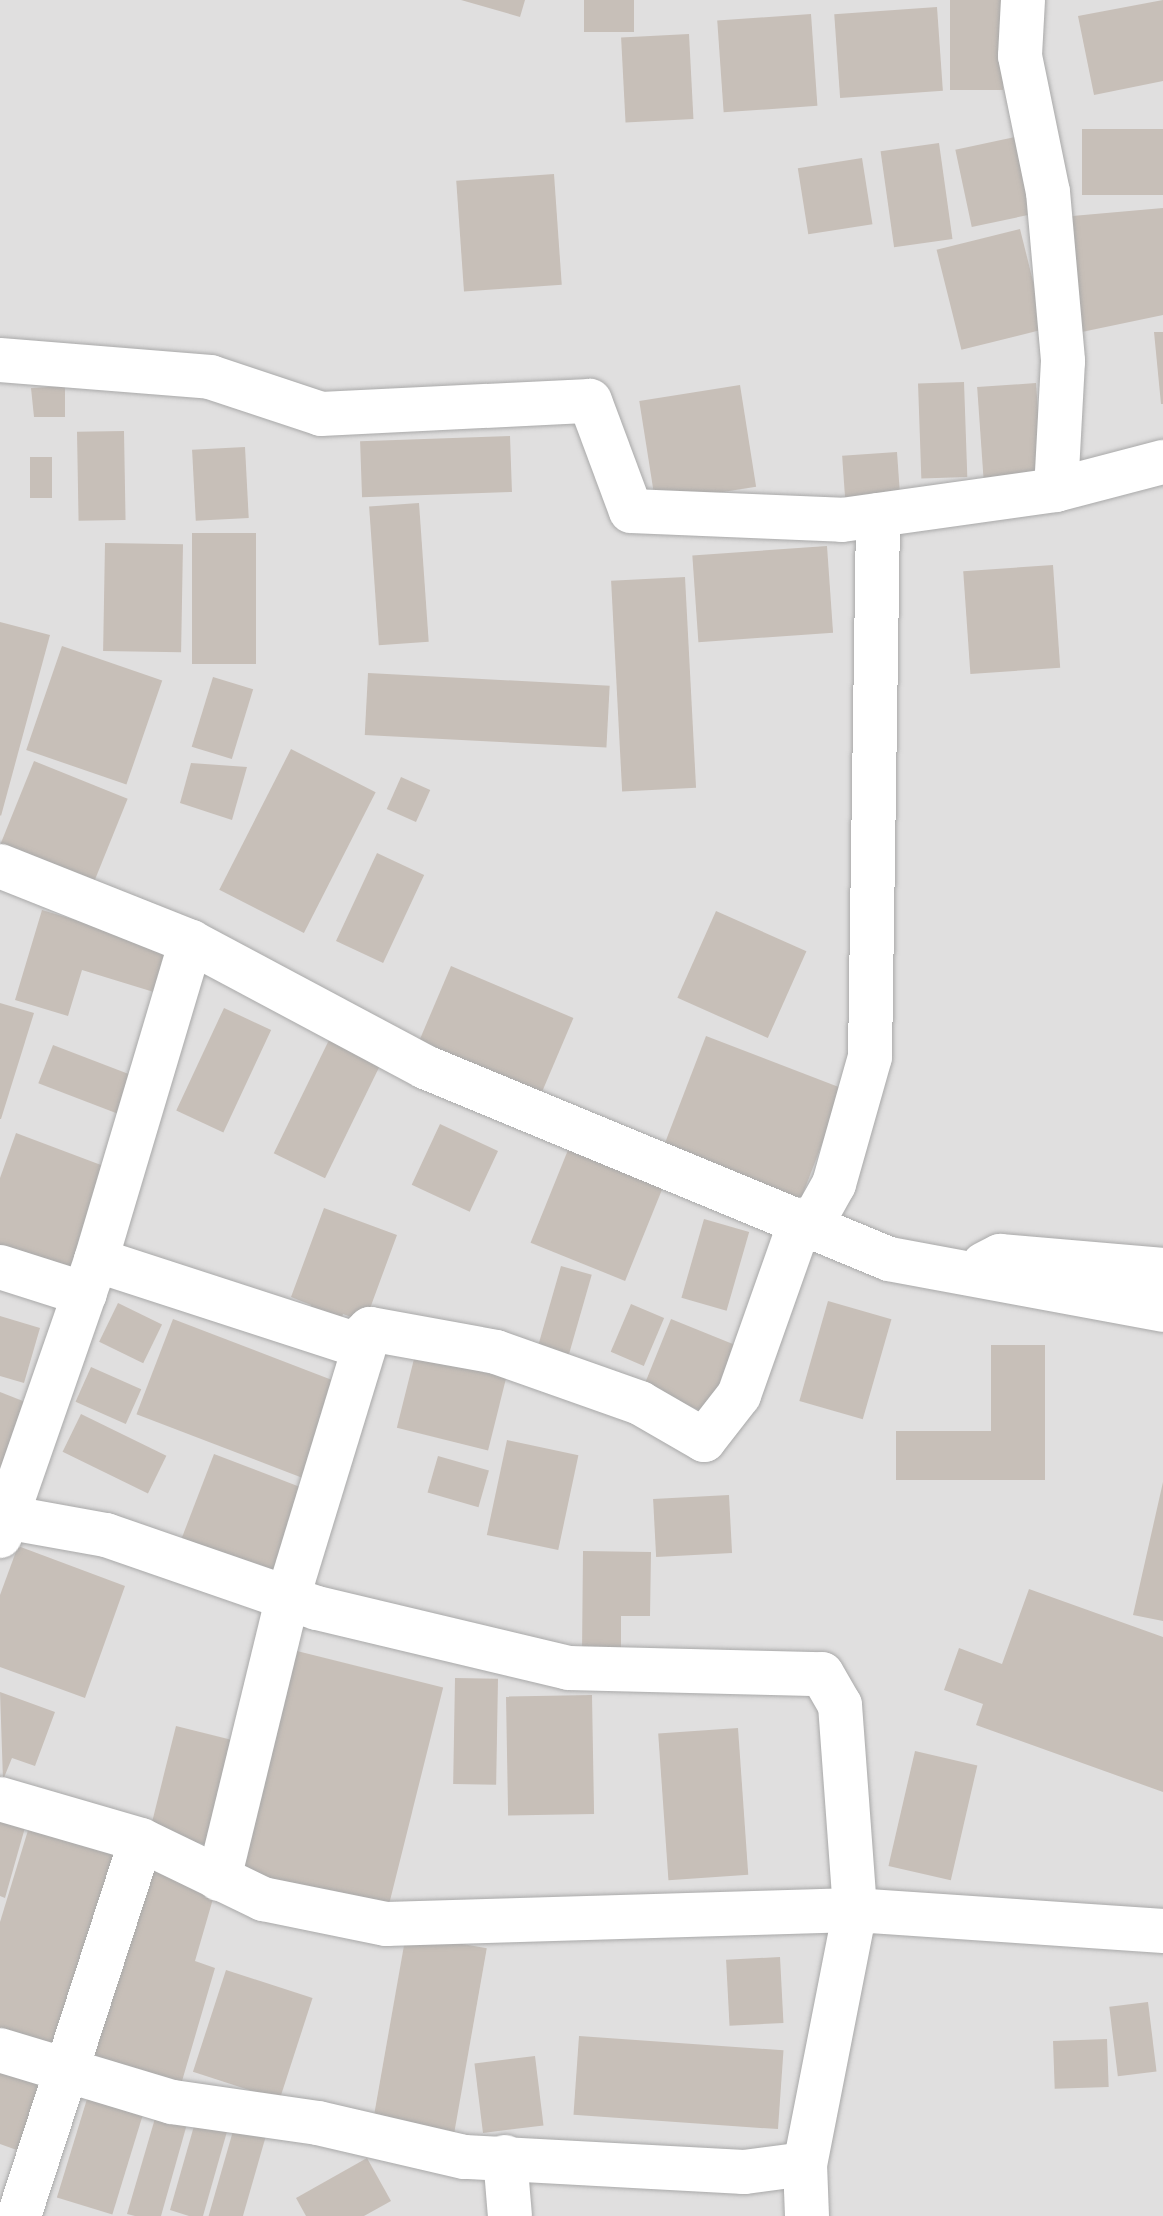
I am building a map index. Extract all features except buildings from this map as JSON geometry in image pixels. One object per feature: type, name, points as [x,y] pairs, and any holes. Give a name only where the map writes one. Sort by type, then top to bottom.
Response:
[{"type":"street","points":[[1023,0],[1020,56],[1048,192],[1063,361],[1056,490]]},
{"type":"street","points":[[0,360],[210,377],[321,414],[590,401],[631,511],[842,520],[1056,490],[1163,462]]},
{"type":"street","points":[[370,1329],[496,1352],[528,1369],[640,1403],[704,1440],[739,1395],[806,1222],[834,1184],[870,1057],[878,515]]},
{"type":"street","points":[[0,866],[191,942],[425,1067],[806,1222],[889,1259],[1163,1310]]},
{"type":"street","points":[[191,942],[91,1277],[2,1523],[106,1535],[288,1597],[568,1668],[822,1674],[840,1705],[855,1910],[805,2164],[807,2216]]},
{"type":"street","points":[[965,1275],[1000,1256],[1163,1270]]},
{"type":"street","points":[[0,1267],[91,1277],[354,1344],[370,1329]]},
{"type":"street","points":[[219,1879],[288,1597],[370,1329]]},
{"type":"street","points":[[0,1799],[141,1840],[263,1899],[386,1924],[855,1910],[1163,1931]]},
{"type":"street","points":[[19,2216],[141,1840]]},
{"type":"street","points":[[0,2050],[67,2066],[172,2102],[318,2123],[464,2157],[505,2157],[571,2168],[744,2172],[805,2164]]},
{"type":"street","points":[[505,2157],[510,2216]]},
{"type":"shaded area","points":[[0,0],[1163,0],[1163,2216],[0,2216]]}]
